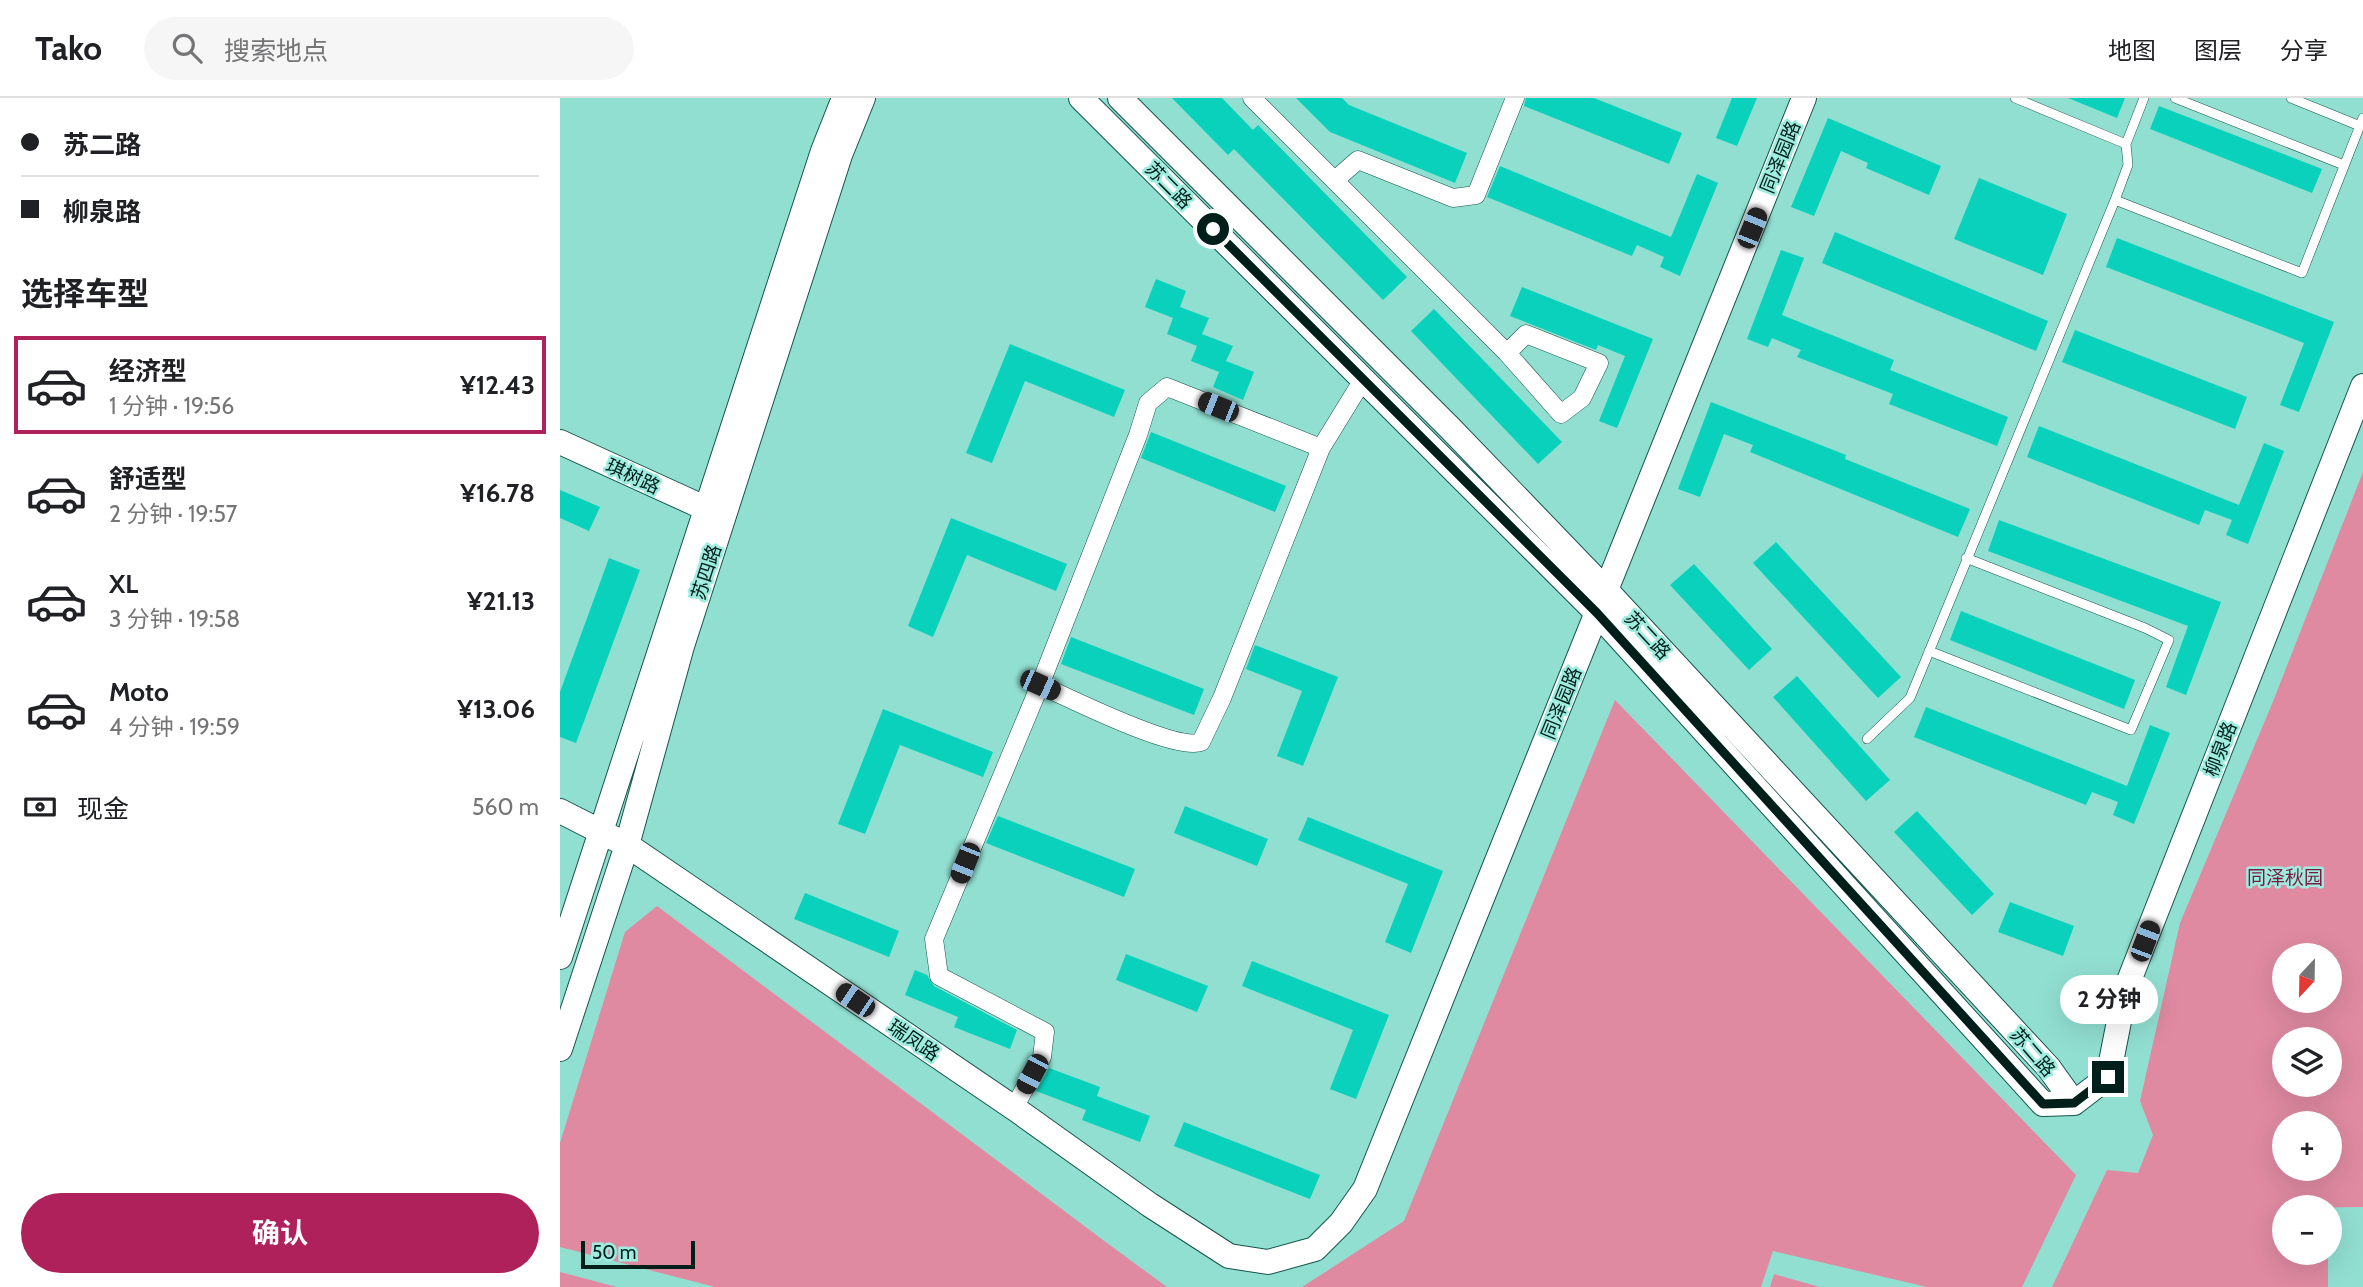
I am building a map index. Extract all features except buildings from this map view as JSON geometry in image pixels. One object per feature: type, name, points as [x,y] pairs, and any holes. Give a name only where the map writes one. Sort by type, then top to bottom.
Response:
[{"type":"street","name":"苏四路","points":[[560,957],[824,150],[844,98]]},
{"type":"street","name":"苏四路","points":[[560,1049],[627,845],[686,633],[840,155],[863,98]]},
{"type":"street","name":"苏二路","points":[[1081,98],[1597,613],[2043,1104],[2074,1103]]},
{"type":"street","name":"苏二路","points":[[1120,98],[1450,428],[1607,591],[2049,1068],[2074,1103]]},
{"type":"street","points":[[1252,98],[1507,352],[1562,414],[1582,398],[1599,363],[1526,334],[1507,352]]},
{"type":"street","points":[[1335,180],[1358,160],[1453,198],[1476,195],[1515,98]]},
{"type":"street","name":"同泽园路","points":[[1268,1262],[1315,1249],[1341,1223],[1365,1189],[1804,98]]},
{"type":"street","points":[[1040,685],[1167,740],[1193,746],[1201,742],[1223,698],[1321,448],[1364,378]]},
{"type":"street","name":"柳泉路","points":[[2074,1103],[2108,1077],[2125,991],[2363,386]]},
{"type":"street","points":[[1014,1108],[1042,1057],[1045,1032],[939,976],[934,939],[1040,685],[1148,404],[1167,387],[1321,448]]},
{"type":"street","name":"琪树路","points":[[560,442],[707,509]]},
{"type":"street","name":"瑞凤路","points":[[560,811],[603,830],[627,845],[1014,1108],[1150,1205],[1229,1256],[1268,1262]]},
{"type":"lane","points":[[2015,98],[2126,144]]},
{"type":"lane","points":[[1867,739],[1910,698],[2115,200],[2128,165],[2126,144],[2144,98]]},
{"type":"lane","points":[[2175,98],[2344,165]]},
{"type":"lane","points":[[2115,200],[2302,273],[2361,122],[2291,98]]},
{"type":"lane","points":[[1929,651],[2131,730],[2169,640],[2146,628],[1966,558]]},
{"type":"green space","name":"同泽秋园","points":[[2363,472],[2363,1207],[2342,1207],[2342,1195],[2272,1195],[2272,1265],[2328,1265],[2328,1287],[2052,1287],[2107,1170],[2138,1173],[2153,1135],[2140,1101],[2180,923],[2272,704]]},
{"type":"green space","points":[[1615,700],[2076,1175],[2022,1287],[1927,1287],[1773,1251],[1761,1287],[1302,1287],[1404,1221]]},
{"type":"green space","points":[[657,906],[1167,1287],[715,1287],[560,1247],[560,1143],[625,932]]},
{"type":"green space","points":[[560,1272],[617,1287],[560,1287]]},
{"type":"green space","points":[[1774,1274],[1820,1287],[1770,1287]]},
{"type":"route","points":[[1213,229],[1597,613],[2043,1104],[2074,1103],[2108,1077]]}]
